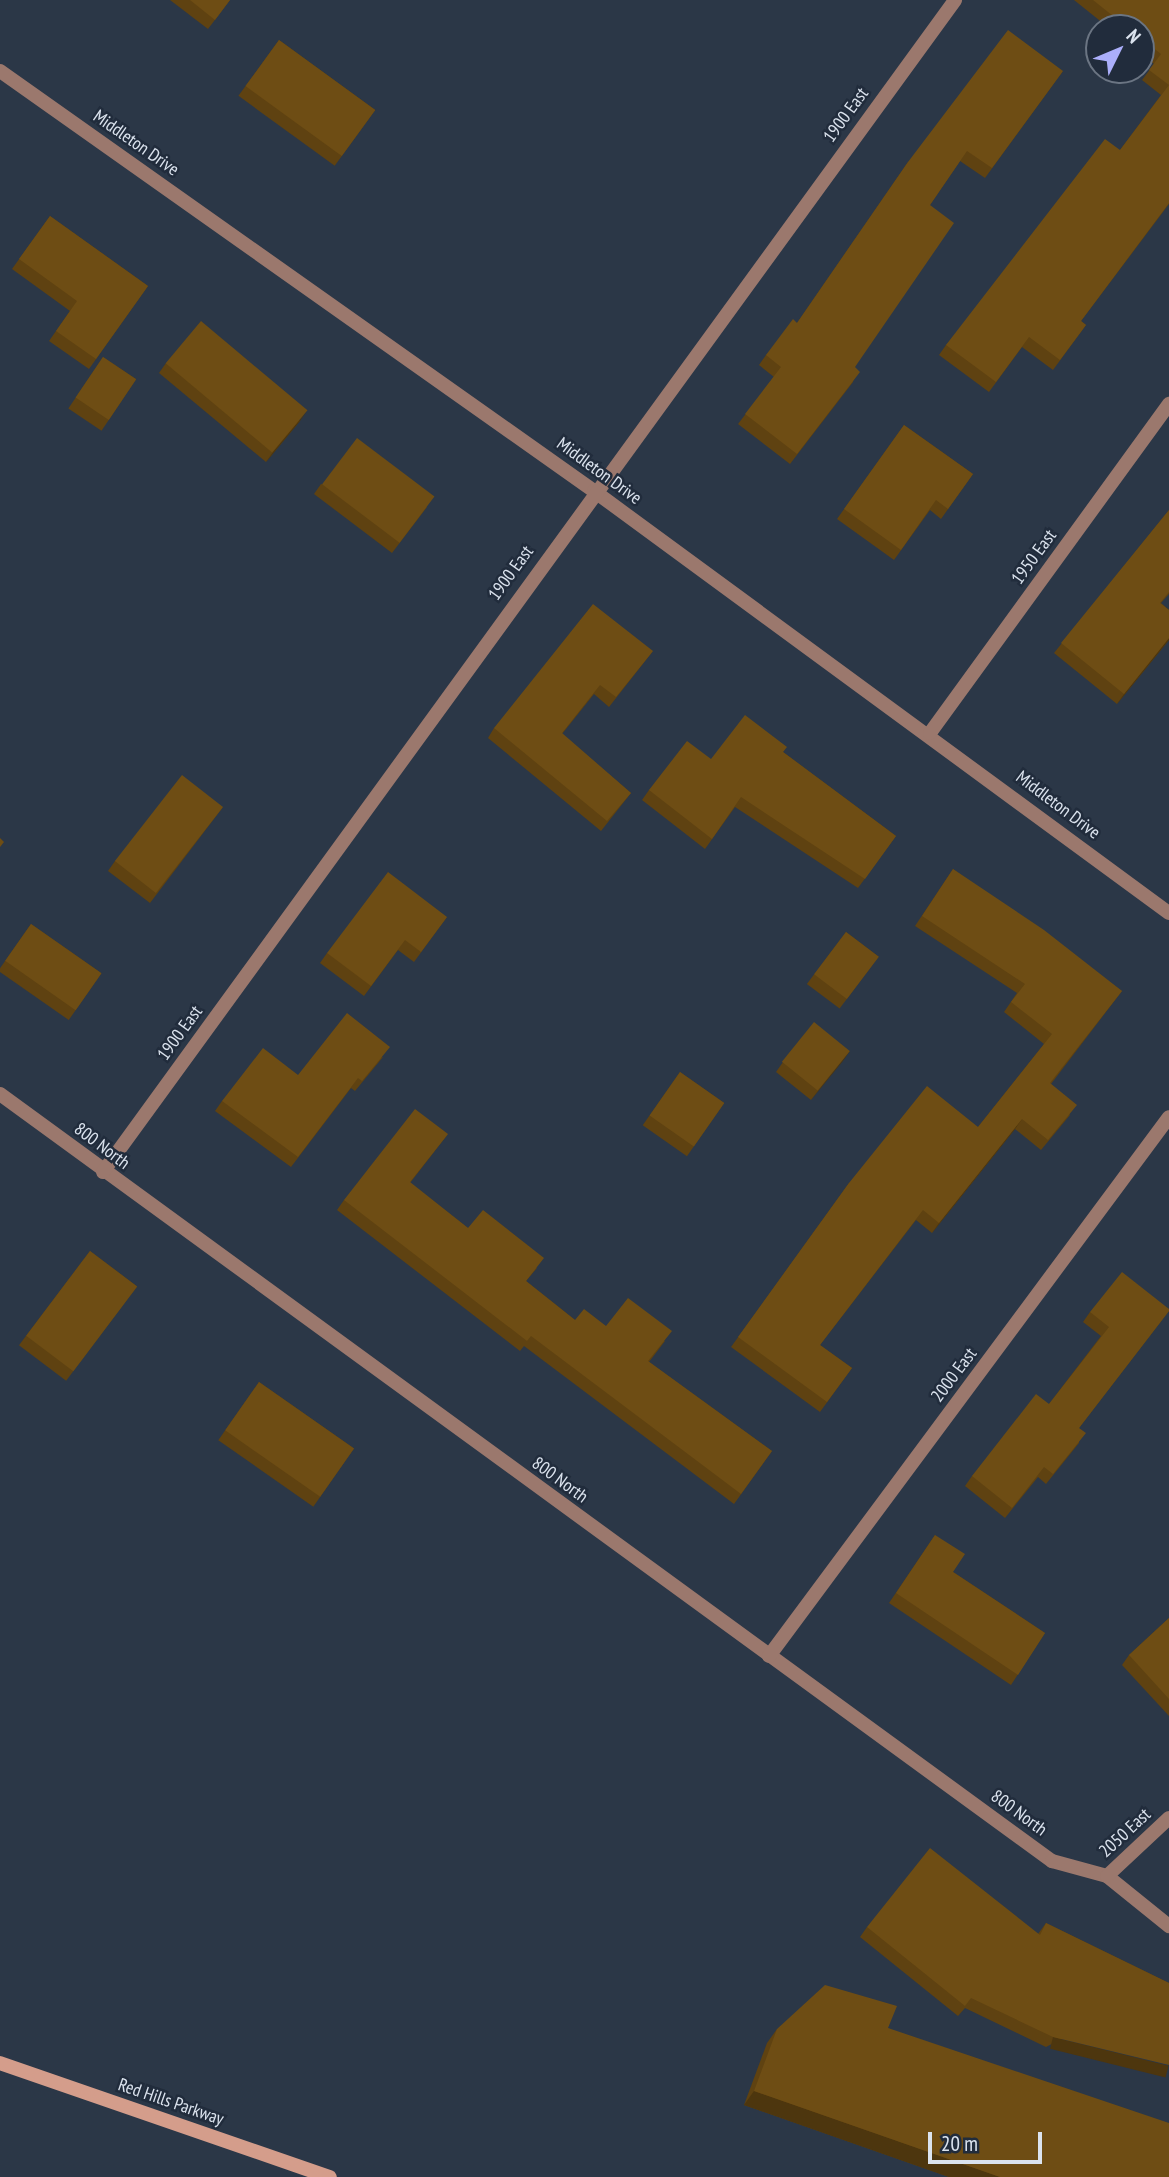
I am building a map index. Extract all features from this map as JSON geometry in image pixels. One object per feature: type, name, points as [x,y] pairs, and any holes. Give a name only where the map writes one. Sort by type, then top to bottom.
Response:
[{"type":"main road","name":"Red Hills Parkway","points":[[0,2063],[330,2177]]},
{"type":"street","name":"1900 East","points":[[103,1172],[594,491],[955,0]]},
{"type":"street","name":"Middleton Drive","points":[[0,71],[594,491],[930,733],[1169,913]]},
{"type":"street","name":"1950 East","points":[[930,733],[1169,404]]},
{"type":"street","name":"800 North","points":[[0,1094],[103,1172],[1052,1861],[1107,1877]]},
{"type":"street","name":"2000 East","points":[[769,1656],[1169,1117]]},
{"type":"street","name":"2050 East","points":[[1107,1877],[1169,1818]]},
{"type":"street","points":[[1107,1877],[1169,1926]]},
{"type":"building","points":[[190,0],[230,0],[215,20]]},
{"type":"building","points":[[1093,0],[1169,0],[1169,85],[1155,74],[1155,62],[1161,54],[1155,49],[1155,14],[1110,14]]},
{"type":"building","points":[[1008,30],[1063,71],[992,168],[967,151],[930,205],[954,223],[855,367],[860,372],[797,454],[745,414],[781,367],[766,355],[793,319],[797,323],[908,162]]},
{"type":"building","points":[[279,40],[375,110],[342,156],[245,86]]},
{"type":"building","points":[[1169,85],[1169,203],[1081,321],[1086,325],[1060,360],[1029,337],[996,382],[946,345],[1105,139],[1120,150]]},
{"type":"building","points":[[50,216],[148,286],[96,359],[56,331],[77,301],[19,259]]},
{"type":"building","points":[[201,321],[307,410],[272,452],[166,363]]},
{"type":"building","points":[[103,357],[136,379],[109,420],[76,398]]},
{"type":"building","points":[[904,425],[973,474],[948,509],[936,500],[901,550],[844,509]]},
{"type":"building","points":[[357,438],[434,496],[400,543],[322,484]]},
{"type":"building","points":[[1169,510],[1169,592],[1160,603],[1169,610],[1169,638],[1124,694],[1061,643]]},
{"type":"building","points":[[593,604],[653,651],[616,697],[600,685],[562,733],[631,793],[607,821],[494,728]]},
{"type":"building","points":[[745,715],[787,747],[783,752],[896,836],[865,879],[741,797],[712,839],[649,790],[687,741],[711,759]]},
{"type":"building","points":[[182,775],[223,807],[156,893],[115,861]]},
{"type":"building","points":[[953,869],[1044,930],[1122,991],[1050,1083],[1077,1105],[1048,1140],[1022,1119],[939,1223],[923,1210],[820,1345],[852,1368],[827,1402],[738,1337],[849,1183],[927,1086],[978,1127],[1052,1034],[1011,1002],[1025,984],[922,916]]},
{"type":"building","points":[[388,872],[447,917],[421,952],[405,940],[371,986],[327,953]]},
{"type":"building","points":[[31,924],[101,973],[76,1010],[5,961]]},
{"type":"building","points":[[846,932],[879,957],[847,999],[814,974]]},
{"type":"building","points":[[347,1013],[390,1047],[362,1081],[358,1078],[298,1157],[222,1101],[263,1048],[298,1075]]},
{"type":"building","points":[[814,1022],[850,1051],[818,1091],[782,1062]]},
{"type":"building","points":[[680,1072],[724,1103],[694,1146],[650,1115]]},
{"type":"building","points":[[415,1109],[448,1134],[410,1182],[468,1228],[483,1210],[544,1258],[526,1281],[575,1320],[584,1309],[606,1326],[628,1298],[672,1331],[648,1361],[772,1451],[741,1494],[531,1336],[527,1341],[344,1200]]},
{"type":"building","points":[[90,1251],[137,1287],[73,1371],[26,1336]]},
{"type":"building","points":[[1122,1272],[1169,1311],[1079,1428],[1086,1433],[1053,1474],[1044,1467],[1012,1508],[972,1476],[1036,1394],[1049,1404],[1109,1327],[1090,1312]]},
{"type":"building","points":[[259,1382],[354,1449],[320,1497],[225,1430]]},
{"type":"building","points":[[935,1535],[965,1554],[953,1572],[1045,1633],[1018,1675],[896,1593]]},
{"type":"building","points":[[1169,1618],[1169,1699],[1129,1655]]},
{"type":"building","points":[[930,1848],[1040,1935],[1046,1923],[1169,1983],[1169,2065],[1053,2037],[971,1998],[965,2006],[867,1927]]},
{"type":"building","points":[[825,1985],[897,2006],[888,2028],[1169,2123],[1169,2177],[1000,2177],[754,2091],[777,2029]]}]
